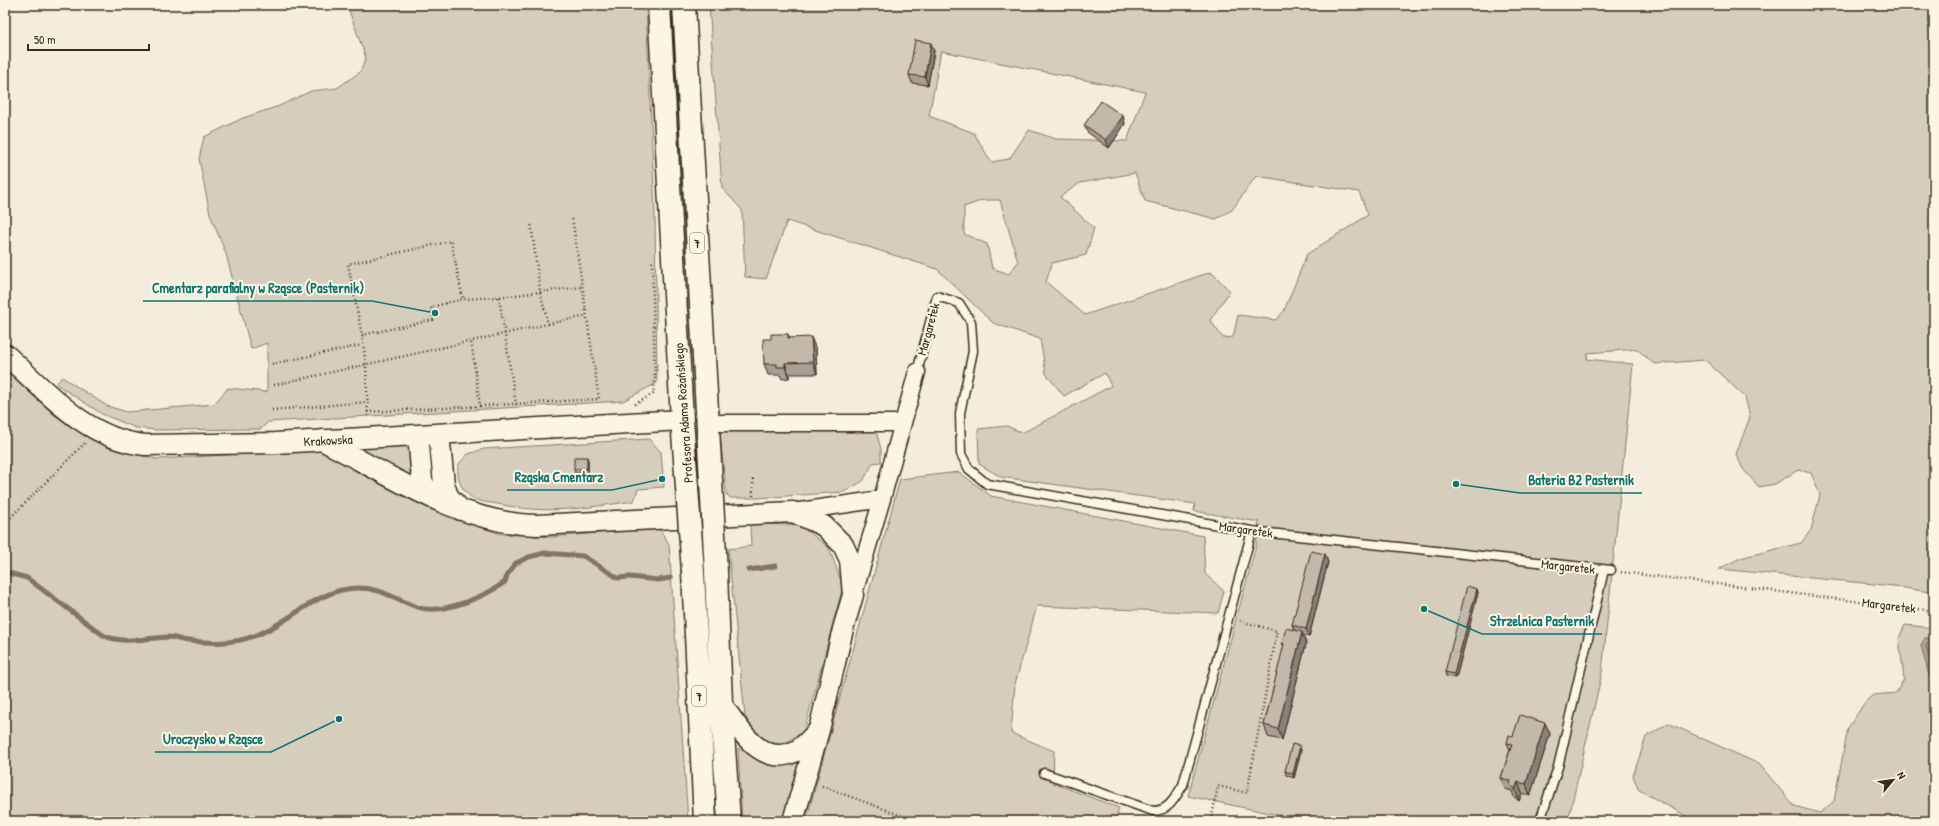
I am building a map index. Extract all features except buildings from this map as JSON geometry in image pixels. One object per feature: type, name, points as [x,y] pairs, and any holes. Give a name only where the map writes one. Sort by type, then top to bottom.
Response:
[{"type":"main road","name":"Profesora Adama Rożańskiego","points":[[659,5],[682,420],[693,572],[705,821]]},
{"type":"main road","name":"Profesora Adama Rożańskiego","points":[[684,5],[716,572],[721,703],[729,821]]},
{"type":"street","name":"Krakowska","points":[[5,354],[65,410],[97,431],[133,444],[156,446],[322,440],[682,420]]},
{"type":"street","name":"Margaretek","points":[[853,595],[882,499],[917,372]]},
{"type":"street","points":[[708,423],[903,423]]},
{"type":"street","points":[[439,434],[444,484],[448,496],[461,510]]},
{"type":"street","points":[[418,435],[422,480],[429,496]]},
{"type":"street","points":[[322,440],[429,496],[461,510],[500,522],[537,525],[793,512],[882,499]]},
{"type":"street","points":[[793,512],[824,526],[843,545],[850,560],[853,595],[843,629],[819,730],[793,821]]},
{"type":"street","points":[[721,703],[748,740],[770,754],[780,756],[796,751],[819,730]]},
{"type":"lane","name":"Margaretek","points":[[917,372],[937,296],[959,303],[971,322],[973,351],[960,413],[960,454],[969,469],[987,484],[1252,531],[1608,570]]},
{"type":"lane","points":[[1044,773],[1153,811],[1161,811],[1166,809],[1183,785],[1252,531]]},
{"type":"lane","points":[[1540,821],[1556,778],[1608,570]]},
{"type":"path","points":[[368,412],[516,405],[599,399],[581,287],[572,217]]},
{"type":"path","points":[[530,223],[540,291],[548,324]]},
{"type":"path","points":[[368,416],[366,365],[348,264],[451,240],[463,299]]},
{"type":"path","points":[[362,336],[433,320],[431,307],[463,299],[499,297],[581,287]]},
{"type":"path","points":[[499,297],[516,405]]},
{"type":"path","points":[[274,385],[471,340],[586,316]]},
{"type":"path","points":[[471,340],[480,406]]},
{"type":"path","points":[[272,364],[362,345]]},
{"type":"path","points":[[272,410],[367,402]]},
{"type":"path","points":[[5,523],[97,431]]},
{"type":"path","points":[[753,479],[753,503]]},
{"type":"path","name":"Margaretek","points":[[1608,570],[1934,610]]},
{"type":"path","points":[[1211,821],[1218,786],[1247,793],[1277,631],[1229,618]]},
{"type":"path","points":[[804,779],[916,821]]},
{"type":"shaded area","points":[[347,5],[646,5],[655,215],[657,383],[623,401],[268,422],[261,429],[156,430],[136,428],[102,414],[56,384],[62,377],[107,406],[127,412],[214,404],[228,388],[267,392],[267,343],[251,349],[226,254],[210,214],[199,159],[204,137],[243,118],[279,106],[311,91],[337,88],[360,72],[366,58]]},
{"type":"shaded area","points":[[709,5],[1934,5],[1934,593],[1894,586],[1719,569],[1740,558],[1801,543],[1811,530],[1820,495],[1811,473],[1798,470],[1775,484],[1759,487],[1743,469],[1736,454],[1750,417],[1745,397],[1705,360],[1654,364],[1637,349],[1588,353],[1587,359],[1633,364],[1602,673],[1568,821],[1307,821],[1188,796],[1256,546],[1259,522],[1194,511],[1195,504],[1001,477],[979,464],[978,429],[1007,426],[1022,433],[1111,386],[1105,373],[1064,396],[1046,374],[1040,339],[993,323],[937,269],[787,221],[766,279],[745,277],[742,210],[722,188]],"holes":[[[941,51],[1145,92],[1127,141],[1056,139],[1029,130],[1009,159],[991,162],[974,133],[929,116]],[[1135,173],[1145,201],[1216,219],[1232,210],[1256,176],[1359,192],[1368,215],[1307,254],[1284,311],[1276,320],[1238,315],[1233,337],[1223,338],[1210,320],[1230,291],[1211,272],[1085,315],[1046,282],[1052,263],[1086,255],[1094,228],[1060,197],[1080,183]],[[983,200],[1000,200],[1018,262],[1009,274],[992,268],[987,244],[964,234],[964,207]]]},
{"type":"shaded area","points":[[5,368],[54,415],[109,448],[157,459],[316,450],[370,474],[456,520],[502,534],[552,537],[659,528],[669,544],[688,821],[5,821]]},
{"type":"shaded area","points":[[731,428],[876,431],[881,449],[881,462],[873,463],[863,481],[844,492],[758,498],[730,498],[726,494],[720,433]]},
{"type":"shaded area","points":[[649,439],[661,452],[664,487],[638,489],[634,501],[582,508],[550,510],[516,507],[482,502],[474,499],[463,489],[458,476],[458,465],[468,454],[484,449]]},
{"type":"shaded area","points":[[409,443],[413,477],[410,477],[359,448]]},
{"type":"shaded area","points":[[959,472],[991,496],[1203,536],[1205,574],[1224,591],[1218,613],[1037,606],[1015,684],[1011,733],[1054,751],[1053,783],[1119,808],[1116,821],[930,821],[921,819],[920,821],[806,821],[900,479]]},
{"type":"shaded area","points":[[750,524],[800,525],[829,548],[843,586],[804,731],[782,745],[758,739],[745,716],[728,549],[751,546]]},
{"type":"shaded area","points":[[1905,625],[1934,628],[1934,639],[1925,638],[1921,645],[1932,686],[1934,688],[1934,821],[1695,821],[1639,790],[1633,776],[1646,737],[1668,723],[1759,764],[1794,806],[1820,813],[1834,801],[1848,728],[1865,702],[1873,695],[1896,693],[1904,679],[1899,638]]},
{"type":"shaded area","points":[[738,748],[759,760],[800,761],[784,821],[742,821]]},
{"type":"water","points":[[1925,638],[1934,639],[1934,688],[1932,686],[1921,645]]},
{"type":"waterway","points":[[5,572],[27,578],[103,635],[111,638],[118,640],[135,640],[168,637],[186,641],[214,642],[230,642],[254,636],[280,623],[316,600],[342,590],[365,588],[388,594],[417,607],[427,609],[450,607],[487,593],[505,582],[507,575],[516,563],[529,557],[545,553],[583,556],[618,578],[630,577],[658,580],[671,578]]},
{"type":"waterway","points":[[749,570],[775,566]]},
{"type":"place","name":"Cmentarz parafialny w Rząsce (Pasternik)","points":[[435,313]]},
{"type":"place","name":"Rząska Cmentarz","points":[[662,479]]},
{"type":"place","name":"Bateria B2 Pasternik","points":[[1456,484]]},
{"type":"place","name":"Strzelnica Pasternik","points":[[1424,609]]},
{"type":"place","name":"Uroczysko w Rząsce","points":[[339,719]]}]
